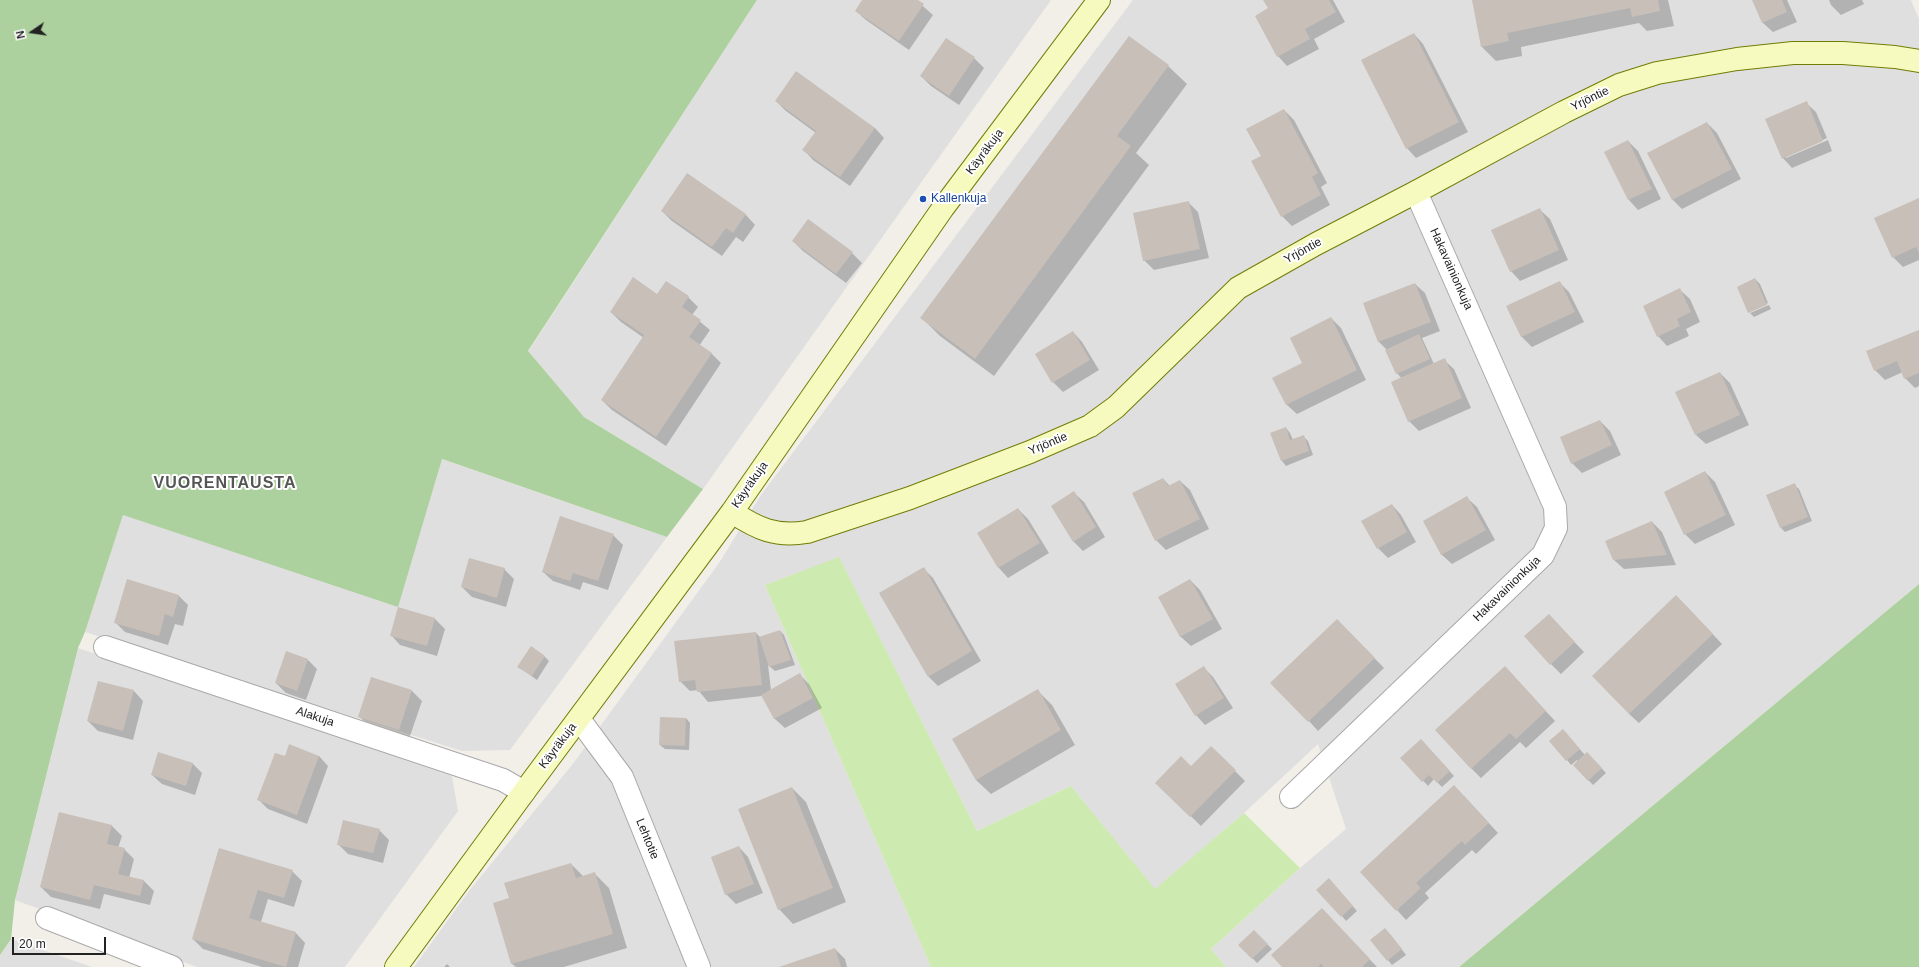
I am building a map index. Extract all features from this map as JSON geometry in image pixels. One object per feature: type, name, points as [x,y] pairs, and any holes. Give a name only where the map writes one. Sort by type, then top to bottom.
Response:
[{"type":"street","name":"Käyräkuja","points":[[396,967],[732,512],[943,208],[1099,0]]},
{"type":"street","name":"Yrjöntie","points":[[732,512],[755,527],[770,531],[795,534],[807,532],[910,498],[1030,452],[1090,426],[1116,408],[1238,288],[1316,244],[1564,112],[1619,85],[1657,73],[1730,61],[1793,53],[1843,53],[1895,57],[1919,61]]},
{"type":"street","name":"Hakavainionkuja","points":[[1291,797],[1543,555],[1556,528],[1555,507],[1416,192]]},
{"type":"street","name":"Alakuja","points":[[105,647],[503,780],[524,792]]},
{"type":"street","name":"Lehtotie","points":[[579,719],[622,777],[699,967]]},
{"type":"street","points":[[47,918],[172,967]]},
{"type":"shaded area","points":[[757,0],[1051,0],[703,489],[584,417],[528,352]]},
{"type":"shaded area","points":[[1133,0],[1911,0],[1919,19],[1919,584],[1459,967],[1226,967],[1211,949],[1300,868],[1346,829],[1318,744],[1244,813],[1155,890],[1071,786],[977,831],[839,558],[765,585],[931,967],[414,967],[469,891],[572,765],[719,563],[761,495]]},
{"type":"shaded area","points":[[441,459],[667,537],[510,750],[462,751],[85,632],[123,514]]},
{"type":"shaded area","points":[[78,648],[452,776],[458,811],[345,967],[197,967],[15,900]]},
{"type":"shaded area","points":[[11,939],[92,967],[0,967],[0,955]]},
{"type":"green space","points":[[0,0],[757,0],[528,351],[584,417],[703,489],[667,537],[442,459],[398,607],[123,515],[85,632],[78,648],[15,900],[11,939],[0,955]]},
{"type":"green space","points":[[839,557],[977,831],[1071,786],[1155,889],[1244,813],[1300,868],[1211,949],[1226,967],[931,967],[765,585]]},
{"type":"green space","points":[[1919,584],[1919,967],[1459,967]]},
{"type":"building","points":[[862,0],[918,0],[924,4],[899,41],[855,11]]},
{"type":"building","points":[[1263,0],[1329,0],[1336,12],[1305,29],[1310,39],[1277,57],[1255,16],[1268,8]]},
{"type":"building","points":[[1472,0],[1658,0],[1660,11],[1632,17],[1630,8],[1507,33],[1509,41],[1481,47]]},
{"type":"building","points":[[1752,0],[1782,0],[1787,12],[1762,23]]},
{"type":"building","points":[[1414,33],[1459,122],[1406,149],[1361,60]]},
{"type":"building","points":[[1129,36],[1169,65],[1117,136],[1131,146],[975,359],[920,318]]},
{"type":"building","points":[[946,38],[975,57],[949,96],[920,76]]},
{"type":"building","points":[[796,71],[875,128],[840,177],[802,150],[816,131],[775,101]]},
{"type":"building","points":[[1807,101],[1823,141],[1782,159],[1765,119]]},
{"type":"building","points":[[1284,109],[1318,173],[1312,177],[1321,195],[1281,217],[1251,161],[1261,156],[1246,129]]},
{"type":"building","points":[[1707,122],[1732,169],[1672,200],[1647,153]]},
{"type":"building","points":[[1628,140],[1652,189],[1628,200],[1604,152]]},
{"type":"building","points":[[687,173],[746,214],[733,233],[726,228],[712,247],[661,211]]},
{"type":"building","points":[[1919,198],[1919,253],[1916,247],[1892,258],[1874,218]]},
{"type":"building","points":[[1189,201],[1200,249],[1143,261],[1133,213]]},
{"type":"building","points":[[1540,208],[1559,250],[1510,272],[1491,230]]},
{"type":"building","points":[[808,219],[853,252],[836,274],[792,241]]},
{"type":"building","points":[[633,277],[657,294],[666,281],[689,296],[682,307],[701,320],[689,337],[712,353],[656,437],[601,400],[644,335],[610,312]]},
{"type":"building","points":[[1755,278],[1767,305],[1748,313],[1737,287]]},
{"type":"building","points":[[1560,281],[1575,312],[1521,337],[1506,306]]},
{"type":"building","points":[[1415,283],[1431,322],[1378,342],[1363,303]]},
{"type":"building","points":[[1680,288],[1691,312],[1677,319],[1680,326],[1657,337],[1643,306]]},
{"type":"building","points":[[1331,317],[1357,370],[1286,405],[1272,378],[1302,363],[1290,338]]},
{"type":"building","points":[[1919,330],[1919,373],[1904,379],[1897,361],[1874,371],[1866,351]]},
{"type":"building","points":[[1073,331],[1090,360],[1052,383],[1035,354]]},
{"type":"building","points":[[1419,334],[1430,359],[1396,374],[1385,350]]},
{"type":"building","points":[[1445,358],[1462,398],[1408,422],[1391,382]]},
{"type":"building","points":[[1720,372],[1740,415],[1695,435],[1675,392]]},
{"type":"building","points":[[1600,420],[1612,445],[1571,464],[1560,437]]},
{"type":"building","points":[[1286,427],[1290,440],[1304,435],[1309,451],[1281,461],[1270,433]]},
{"type":"building","points":[[1705,471],[1726,515],[1684,535],[1664,492]]},
{"type":"building","points":[[1163,478],[1168,486],[1180,480],[1200,519],[1155,541],[1132,493]]},
{"type":"building","points":[[1795,483],[1808,517],[1780,528],[1766,495]]},
{"type":"building","points":[[1074,491],[1096,527],[1073,542],[1051,506]]},
{"type":"building","points":[[1467,496],[1486,530],[1441,555],[1423,521]]},
{"type":"building","points":[[1392,504],[1407,532],[1377,549],[1361,521]]},
{"type":"building","points":[[1018,508],[1040,543],[998,568],[977,533]]},
{"type":"building","points":[[560,516],[614,534],[598,581],[573,573],[570,581],[542,572]]},
{"type":"building","points":[[1652,521],[1667,555],[1613,560],[1605,541]]},
{"type":"building","points":[[469,558],[505,568],[497,598],[461,587]]},
{"type":"building","points":[[924,567],[972,651],[928,677],[879,593]]},
{"type":"building","points":[[127,579],[179,595],[173,617],[165,614],[159,636],[114,623]]},
{"type":"building","points":[[1190,579],[1213,619],[1180,637],[1158,597]]},
{"type":"building","points":[[1676,595],[1713,634],[1629,714],[1592,676]]},
{"type":"building","points":[[398,607],[435,618],[427,646],[390,636]]},
{"type":"building","points":[[1549,614],[1575,642],[1550,665],[1524,636]]},
{"type":"building","points":[[1337,619],[1375,658],[1308,722],[1270,683]]},
{"type":"building","points":[[780,630],[791,660],[769,667],[759,637]]},
{"type":"building","points":[[756,632],[762,685],[697,692],[695,680],[679,682],[674,641]]},
{"type":"building","points":[[531,646],[545,656],[532,676],[517,667]]},
{"type":"building","points":[[286,651],[308,659],[297,691],[275,683]]},
{"type":"building","points":[[1204,666],[1224,698],[1195,716],[1175,684]]},
{"type":"building","points":[[1505,666],[1546,711],[1516,739],[1510,733],[1471,769],[1435,730]]},
{"type":"building","points":[[800,673],[813,698],[774,719],[761,695]]},
{"type":"building","points":[[371,677],[412,690],[399,730],[358,717]]},
{"type":"building","points":[[98,681],[134,690],[123,731],[87,721]]},
{"type":"building","points":[[1038,689],[1061,730],[976,780],[952,739]]},
{"type":"building","points":[[660,717],[686,718],[685,746],[659,745]]},
{"type":"building","points":[[1563,729],[1580,749],[1566,761],[1549,741]]},
{"type":"building","points":[[1421,739],[1450,771],[1437,783],[1429,775],[1422,782],[1400,758]]},
{"type":"building","points":[[289,744],[319,756],[297,815],[257,800],[275,753],[285,756]]},
{"type":"building","points":[[1211,746],[1236,770],[1190,817],[1155,783],[1181,756],[1191,766]]},
{"type":"building","points":[[158,752],[193,763],[186,786],[151,775]]},
{"type":"building","points":[[1587,752],[1602,768],[1588,781],[1573,765]]},
{"type":"building","points":[[1454,785],[1489,823],[1465,845],[1462,841],[1416,883],[1421,888],[1396,911],[1360,872]]},
{"type":"building","points":[[792,787],[833,888],[778,910],[738,809]]},
{"type":"building","points":[[59,812],[112,825],[107,844],[125,848],[118,874],[144,880],[140,896],[94,885],[90,900],[40,887]]},
{"type":"building","points":[[343,820],[380,829],[373,853],[337,845]]},
{"type":"building","points":[[739,846],[754,884],[725,895],[711,857]]},
{"type":"building","points":[[219,848],[293,870],[284,898],[258,890],[249,918],[296,932],[286,967],[192,939]]},
{"type":"building","points":[[571,863],[576,878],[595,872],[613,934],[511,964],[493,903],[509,898],[504,883]]},
{"type":"building","points":[[1329,878],[1353,906],[1341,917],[1316,890]]},
{"type":"building","points":[[1322,908],[1370,959],[1362,967],[1324,967],[1321,964],[1318,967],[1282,967],[1271,955]]},
{"type":"building","points":[[1385,928],[1402,949],[1387,961],[1370,940]]},
{"type":"building","points":[[1254,930],[1268,944],[1252,959],[1238,945]]},
{"type":"building","points":[[835,948],[841,967],[779,967]]},
{"type":"place","name":"Kallenkuja","points":[[923,199]]},
{"type":"district","name":"VUORENTAUSTA","points":[[225,484]]}]
